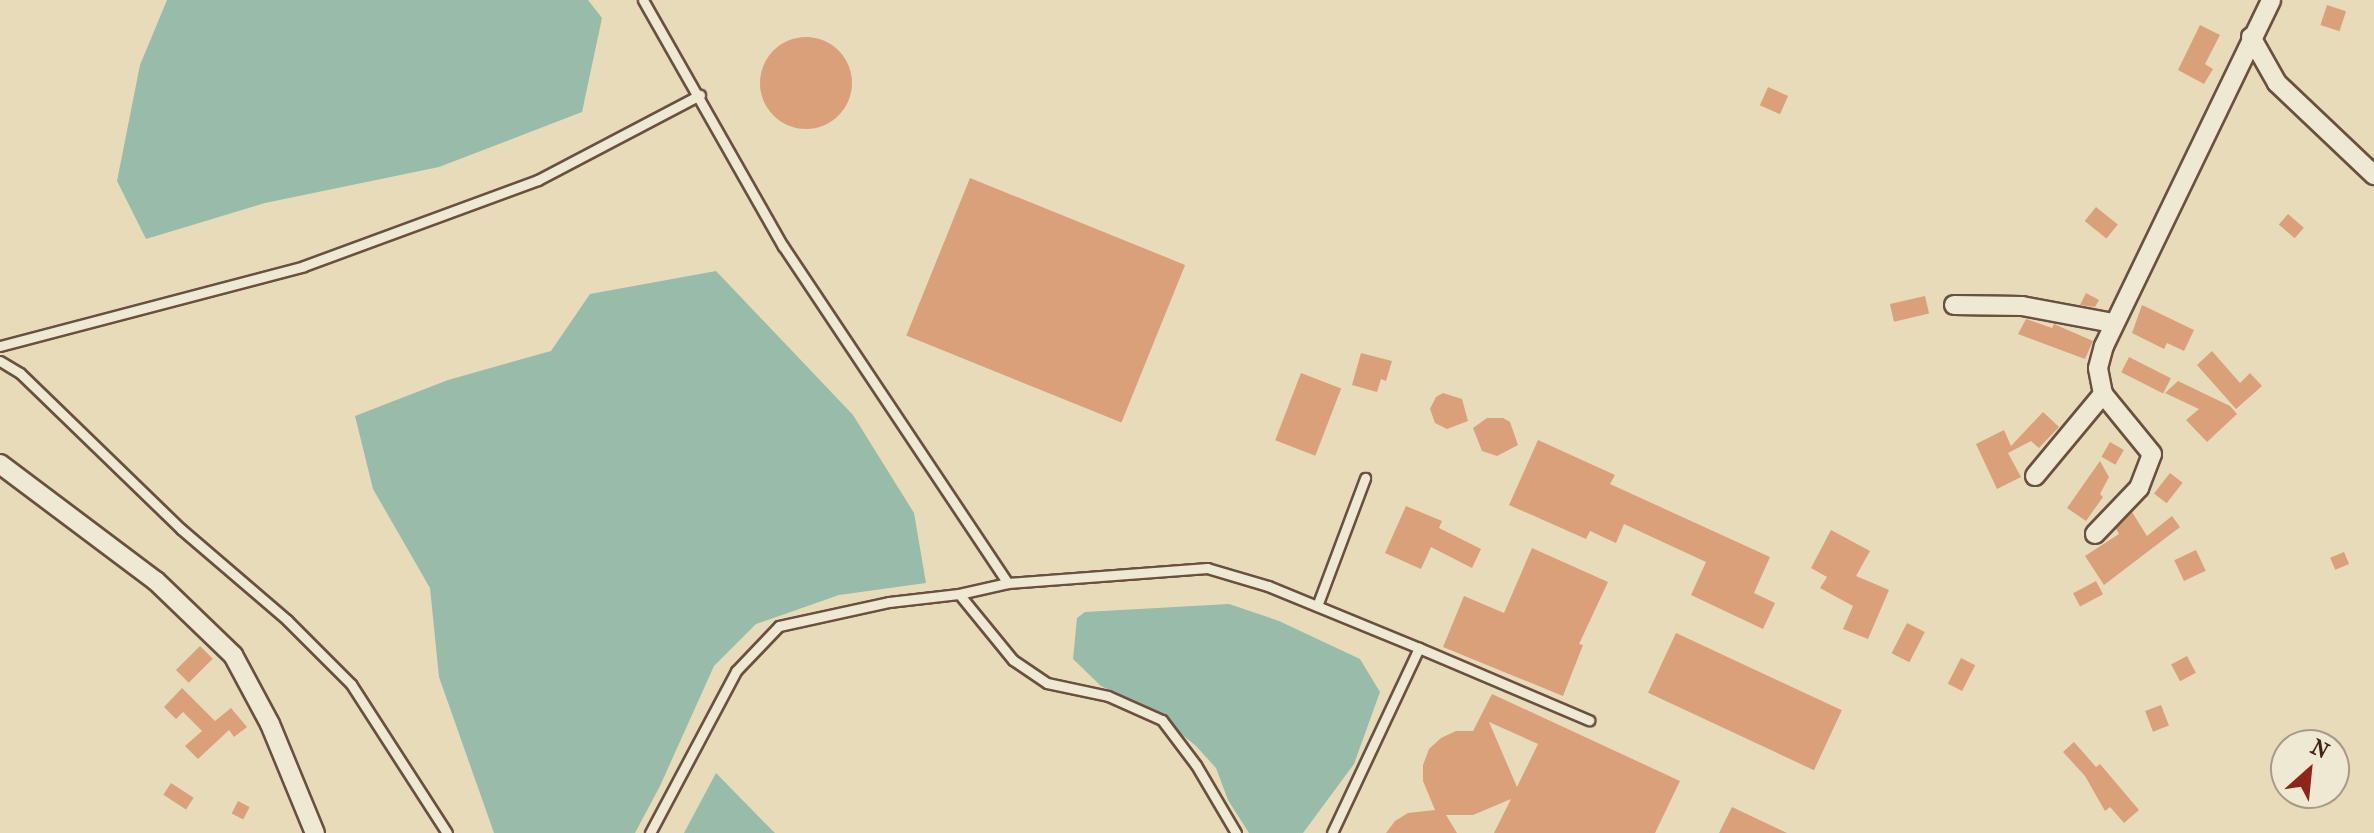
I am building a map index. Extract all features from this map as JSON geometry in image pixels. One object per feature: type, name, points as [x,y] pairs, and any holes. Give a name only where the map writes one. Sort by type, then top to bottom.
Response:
[{"type":"street","points":[[2095,534],[2139,488],[2152,454],[2103,394],[2098,368],[2113,323],[2271,0]]},
{"type":"street","points":[[2251,37],[2277,83],[2374,175]]},
{"type":"street","points":[[1954,305],[2022,306],[2113,323]]},
{"type":"street","points":[[2035,476],[2103,394]]},
{"type":"street","points":[[0,464],[156,581],[233,655],[270,724],[315,833]]},
{"type":"lane","points":[[643,0],[700,95],[783,246],[1008,583]]},
{"type":"lane","points":[[0,346],[304,266],[538,180],[700,95]]},
{"type":"lane","points":[[0,361],[20,373],[181,529],[287,620],[351,684],[447,833]]},
{"type":"lane","points":[[1317,606],[1365,478]]},
{"type":"lane","points":[[650,833],[736,671],[779,626],[889,602],[959,594],[1008,583],[1207,568],[1268,586],[1589,720]]},
{"type":"lane","points":[[959,594],[1013,660],[1047,683],[1108,696],[1162,720],[1196,765],[1236,833]]},
{"type":"lane","points":[[1332,833],[1419,648]]},
{"type":"shaded area","points":[[167,0],[588,0],[602,18],[582,112],[439,167],[265,203],[146,239],[117,181],[140,65]]},
{"type":"shaded area","points":[[716,271],[853,415],[914,513],[926,583],[839,595],[756,624],[714,666],[660,786],[635,833],[494,833],[439,677],[430,588],[373,489],[355,416],[448,380],[551,351],[590,294]]},
{"type":"shaded area","points":[[1229,604],[1279,621],[1360,659],[1380,692],[1354,764],[1303,833],[1249,833],[1228,800],[1216,768],[1196,746],[1154,712],[1101,686],[1073,659],[1077,618],[1085,612]]},
{"type":"shaded area","points":[[716,773],[758,816],[775,833],[684,833]]},
{"type":"building","points":[[2327,5],[2346,11],[2340,31],[2321,25]]},
{"type":"building","points":[[2200,25],[2220,35],[2205,64],[2213,69],[2204,84],[2178,70]]},
{"type":"building","points":[[806,37],[823,41],[838,51],[848,66],[852,83],[848,100],[838,115],[823,125],[806,129],[789,125],[774,115],[764,100],[760,83],[764,66],[774,51],[789,41]]},
{"type":"building","points":[[1768,87],[1788,96],[1780,114],[1760,105]]},
{"type":"building","points":[[970,178],[1185,265],[1121,423],[906,336]]},
{"type":"building","points":[[2096,207],[2118,225],[2106,239],[2085,221]]},
{"type":"building","points":[[2288,214],[2304,228],[2295,238],[2279,225]]},
{"type":"building","points":[[2086,293],[2099,300],[2095,307],[2080,305]]},
{"type":"building","points":[[1925,296],[1929,314],[1894,322],[1890,304]]},
{"type":"building","points":[[2142,305],[2194,330],[2184,351],[2167,343],[2164,349],[2132,333]]},
{"type":"building","points":[[2026,319],[2052,328],[2054,324],[2093,341],[2085,359],[2018,334]]},
{"type":"building","points":[[2212,351],[2240,383],[2250,373],[2262,386],[2236,409],[2197,365]]},
{"type":"building","points":[[1361,353],[1392,361],[1386,381],[1381,379],[1377,392],[1352,385]]},
{"type":"building","points":[[2129,357],[2171,378],[2163,393],[2121,372]]},
{"type":"building","points":[[1301,373],[1341,388],[1315,456],[1275,440]]},
{"type":"building","points":[[2178,381],[2230,406],[2237,414],[2207,442],[2186,420],[2199,409],[2165,393]]},
{"type":"building","points":[[1443,393],[1462,399],[1468,421],[1447,429],[1435,423],[1430,409],[1436,397]]},
{"type":"building","points":[[2043,412],[2059,427],[2039,448],[2031,441],[2008,453],[2021,477],[1997,489],[1976,444],[2004,430],[2011,446]]},
{"type":"building","points":[[1487,418],[1503,418],[1510,422],[1518,445],[1497,456],[1482,451],[1473,428]]},
{"type":"building","points":[[1538,440],[1615,475],[1610,484],[1770,557],[1754,593],[1775,603],[1763,629],[1691,595],[1706,562],[1624,524],[1616,543],[1590,531],[1586,539],[1509,505]]},
{"type":"building","points":[[2110,442],[2124,450],[2115,465],[2102,457]]},
{"type":"building","points":[[2100,461],[2109,477],[2100,494],[2103,497],[2086,521],[2067,508]]},
{"type":"building","points":[[2170,473],[2183,483],[2167,503],[2154,493]]},
{"type":"building","points":[[1406,506],[1442,521],[1439,528],[1481,549],[1472,568],[1431,547],[1421,569],[1385,553]]},
{"type":"building","points":[[2132,512],[2147,536],[2172,516],[2180,527],[2104,585],[2085,556],[2119,534],[2116,529]]},
{"type":"building","points":[[1831,530],[1870,551],[1856,576],[1889,590],[1868,639],[1843,629],[1853,606],[1820,588],[1827,577],[1811,568]]},
{"type":"building","points":[[1532,548],[1608,582],[1579,644],[1583,645],[1563,696],[1443,647],[1464,596],[1504,613]]},
{"type":"building","points":[[2196,550],[2206,571],[2184,581],[2174,560]]},
{"type":"building","points":[[2344,552],[2349,564],[2335,570],[2330,558]]},
{"type":"building","points":[[2096,581],[2103,594],[2080,606],[2073,593]]},
{"type":"building","points":[[1907,623],[1925,632],[1909,662],[1892,653]]},
{"type":"building","points":[[1676,633],[1842,710],[1814,770],[1648,693]]},
{"type":"building","points":[[200,646],[213,659],[189,683],[176,670]]},
{"type":"building","points":[[2187,656],[2196,673],[2180,681],[2171,664]]},
{"type":"building","points":[[1961,658],[1975,665],[1962,691],[1948,684]]},
{"type":"building","points":[[182,688],[215,721],[231,708],[247,727],[234,737],[229,730],[198,759],[185,746],[202,731],[183,712],[176,719],[164,707]]},
{"type":"building","points":[[1492,694],[1680,781],[1655,833],[1494,833],[1511,799],[1473,815],[1446,815],[1457,833],[1386,833],[1395,821],[1408,813],[1435,810],[1423,781],[1423,765],[1429,749],[1441,738],[1456,731],[1473,731]],"holes":[[[1489,722],[1538,744],[1517,787]]]},
{"type":"building","points":[[2161,705],[2169,726],[2153,732],[2145,711]]},
{"type":"building","points":[[2074,742],[2096,767],[2100,764],[2139,810],[2124,823],[2110,807],[2105,811],[2085,776],[2063,752]]},
{"type":"building","points":[[171,783],[194,798],[186,809],[163,795]]},
{"type":"building","points":[[238,801],[250,807],[243,819],[232,813]]},
{"type":"building","points":[[1732,807],[1787,833],[1719,833]]}]
